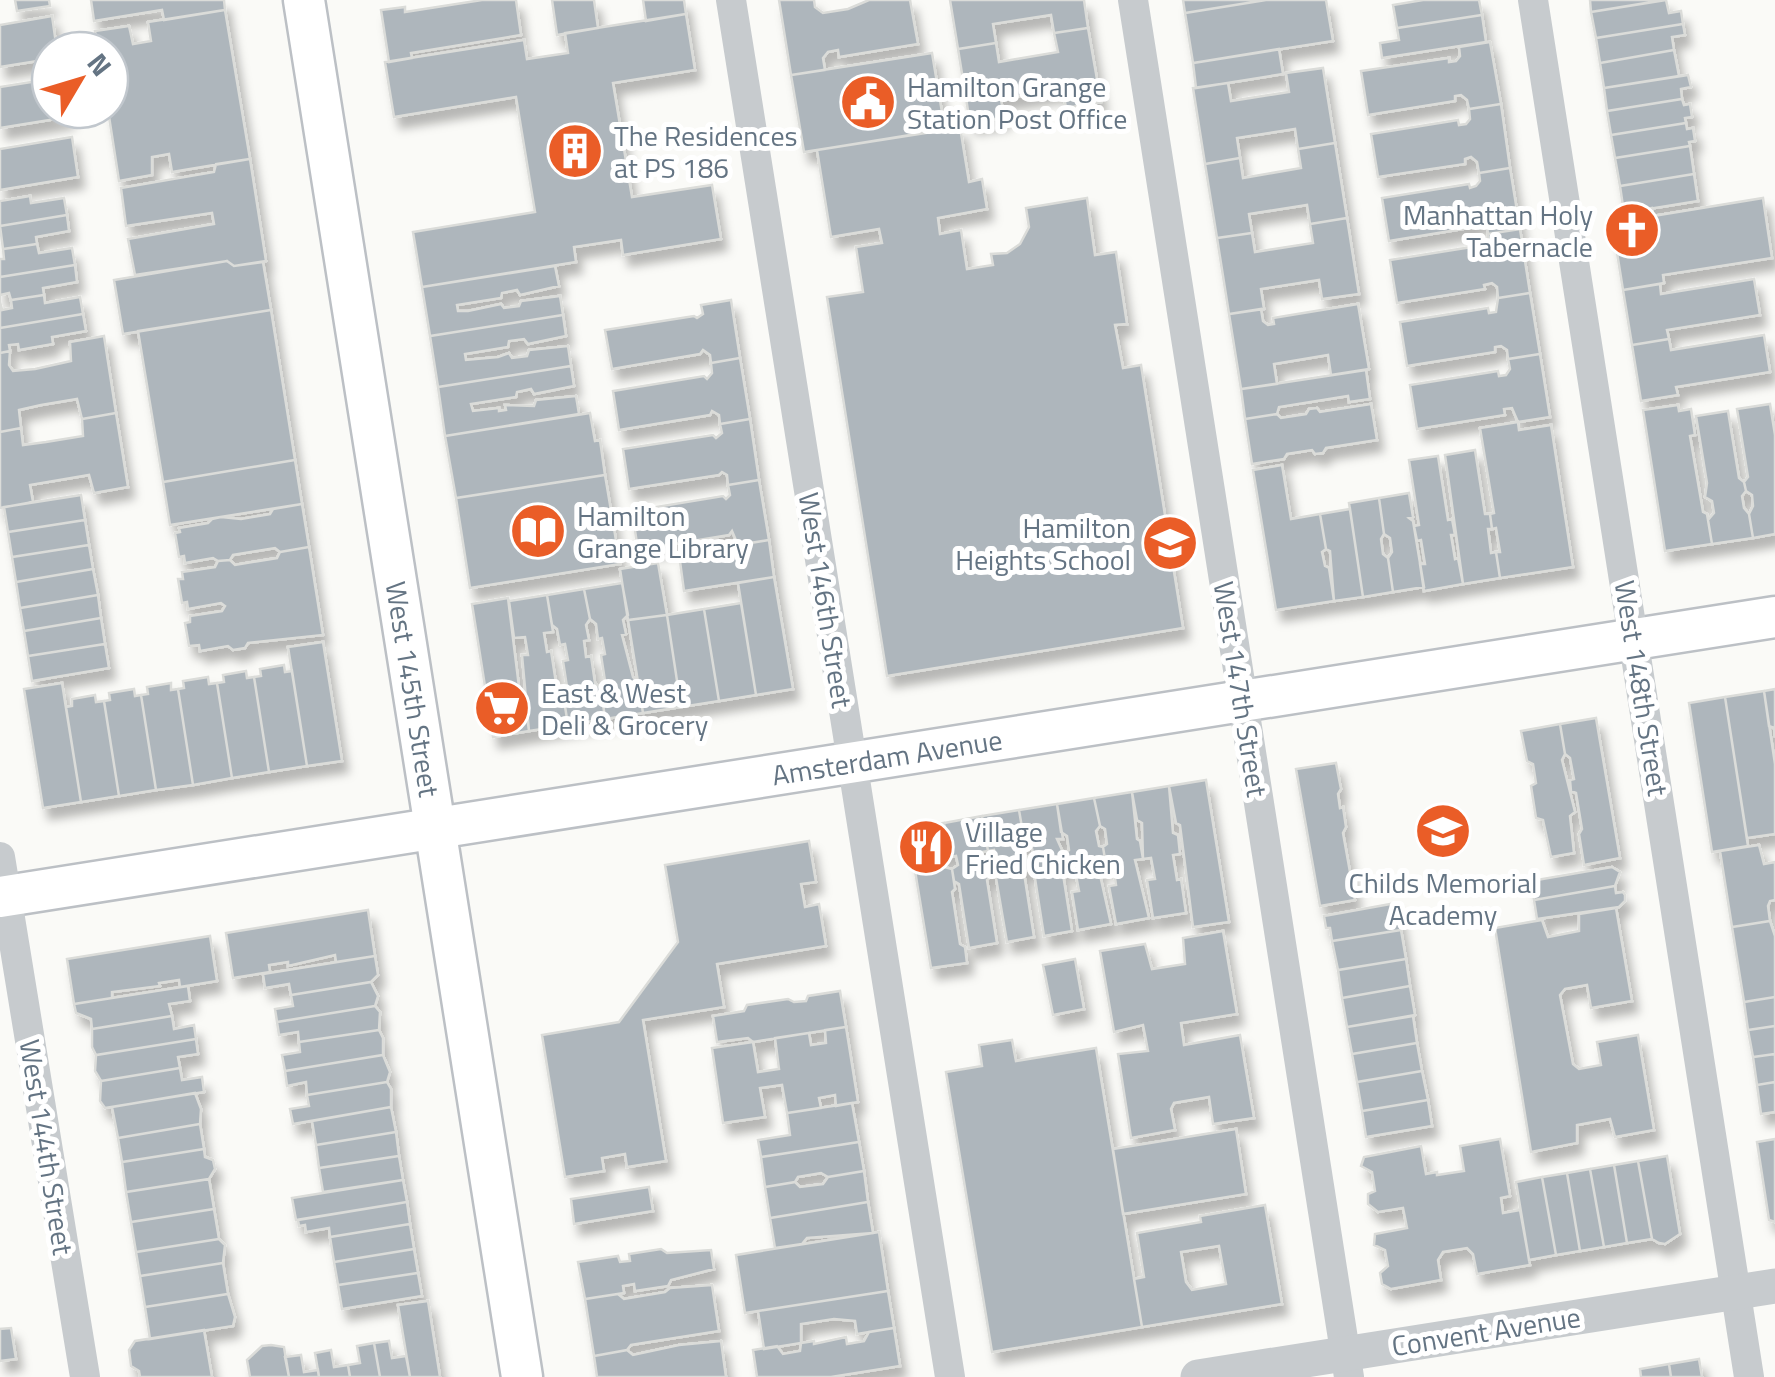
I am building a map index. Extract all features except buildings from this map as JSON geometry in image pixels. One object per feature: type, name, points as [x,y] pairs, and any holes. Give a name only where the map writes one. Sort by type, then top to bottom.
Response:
[{"type":"main road","name":"West 145th Street","points":[[304,0],[522,1377]]},
{"type":"main road","name":"Amsterdam Avenue","points":[[2,884],[435,826],[1775,617]]},
{"type":"street","name":"West 146th Street","points":[[732,0],[950,1377]]},
{"type":"street","name":"West 147th Street","points":[[1132,0],[1348,1365]]},
{"type":"street","name":"West 148th Street","points":[[1533,0],[1749,1377]]},
{"type":"street","name":"West 144th Street","points":[[2,884],[85,1377]]},
{"type":"street","name":"Convent Avenue","points":[[1198,1377],[1348,1365],[1775,1286]]},
{"type":"place","name":"Hamilton Grange Station Post Office","points":[[868,102]]},
{"type":"place","name":"The Residences at PS 186","points":[[575,151]]},
{"type":"place","name":"Manhattan Holy Tabernacle","points":[[1632,230]]},
{"type":"place","name":"Hamilton Grange Library","points":[[538,531]]},
{"type":"place","name":"Hamilton Heights School","points":[[1170,543]]},
{"type":"place","name":"East & West Deli & Grocery","points":[[502,708]]},
{"type":"place","name":"Childs Memorial Academy","points":[[1443,831]]},
{"type":"place","name":"Village Fried Chicken","points":[[926,847]]}]
